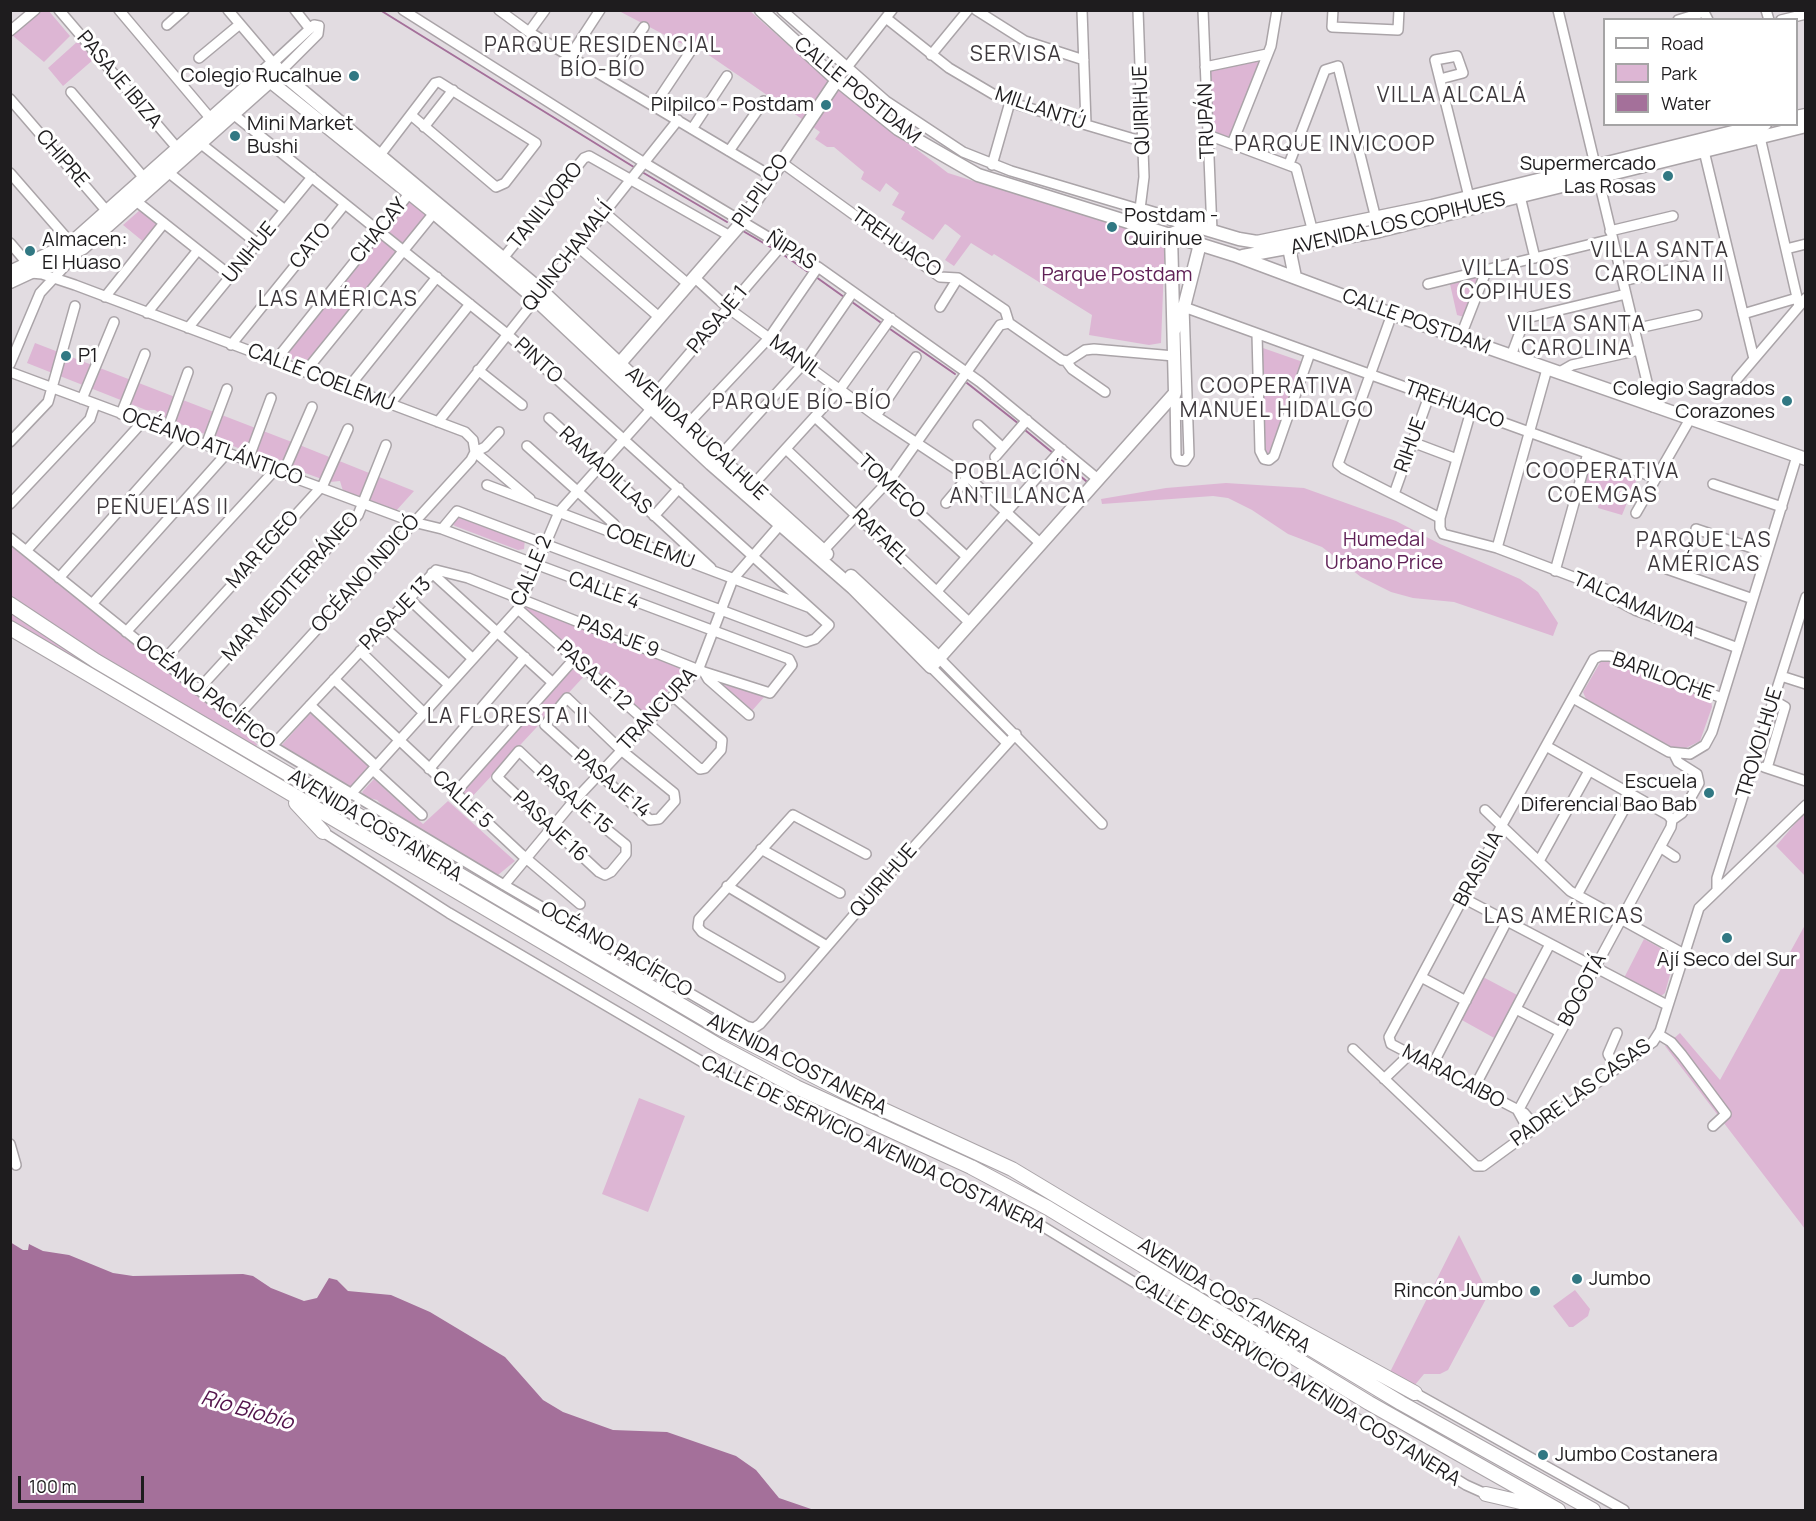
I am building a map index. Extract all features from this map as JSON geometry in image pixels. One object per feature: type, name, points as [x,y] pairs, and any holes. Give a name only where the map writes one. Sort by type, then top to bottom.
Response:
[{"type":"main road","name":"AVENIDA COSTANERA","points":[[10,604],[96,661],[720,1028],[827,1084],[1012,1169],[1194,1276],[1392,1398],[1593,1510]]},
{"type":"main road","name":"AVENIDA COSTANERA","points":[[10,628],[719,1046],[796,1087],[971,1167],[1048,1208],[1394,1418],[1558,1510]]},
{"type":"main road","points":[[284,791],[323,832]]},
{"type":"main road","points":[[1194,1276],[1279,1317],[1415,1393]]},
{"type":"main road","points":[[1486,1494],[1551,1510]]},
{"type":"street","points":[[12,26],[35,10]]},
{"type":"street","name":"PASAJE IBIZA","points":[[59,10],[178,149]]},
{"type":"street","points":[[119,10],[211,119]]},
{"type":"street","points":[[167,25],[184,10]]},
{"type":"street","points":[[228,10],[277,68]]},
{"type":"street","points":[[10,282],[30,268],[75,247],[211,119],[277,68],[310,29],[295,10]]},
{"type":"street","name":"ÑIPAS","points":[[403,10],[642,163],[818,267],[967,372],[1099,480]]},
{"type":"street","points":[[499,10],[529,32],[771,176]]},
{"type":"street","points":[[529,32],[544,10]]},
{"type":"street","points":[[570,56],[600,10]]},
{"type":"street","name":"CALLE POSTDAM","points":[[761,10],[837,80],[904,134],[984,177],[1128,220],[1234,255],[1392,314],[1801,458]]},
{"type":"street","name":"CALLE POSTDAM","points":[[782,10],[846,67],[926,130],[963,152],[992,165],[1251,242],[1286,236]]},
{"type":"street","points":[[931,55],[968,10]]},
{"type":"street","points":[[976,10],[1025,41],[1084,60]]},
{"type":"street","points":[[1082,10],[1086,124]]},
{"type":"street","name":"QUIRIHUE","points":[[1138,10],[1144,142],[1142,210]]},
{"type":"street","name":"TRUPÁN","points":[[1203,10],[1212,231]]},
{"type":"street","points":[[1232,144],[1268,54],[1277,10]]},
{"type":"street","points":[[1333,10],[1332,27],[1398,30],[1399,10]]},
{"type":"street","points":[[1558,10],[1653,407]]},
{"type":"street","points":[[1684,18],[1704,12],[1707,18]]},
{"type":"street","name":"PILPILCO","points":[[620,363],[730,236],[846,67],[889,14]]},
{"type":"street","name":"MILLANTÚ","points":[[889,14],[931,55],[968,80],[1010,102],[1144,142]]},
{"type":"street","points":[[1789,18],[1806,14]]},
{"type":"street","points":[[199,58],[240,24]]},
{"type":"street","points":[[608,79],[644,27]]},
{"type":"street","points":[[654,106],[690,52]]},
{"type":"street","points":[[1205,67],[1268,54]]},
{"type":"street","points":[[1289,164],[1324,70],[1338,66],[1379,231]]},
{"type":"street","name":"AVENIDA RUCALHUE","points":[[277,68],[380,155],[413,189]]},
{"type":"street","points":[[692,129],[727,76]]},
{"type":"street","points":[[111,215],[136,201],[233,114],[265,78]]},
{"type":"street","name":"AVENIDA RUCALHUE","points":[[265,78],[413,189],[620,363],[751,487],[783,522],[823,551],[936,663],[1007,743]]},
{"type":"street","points":[[1440,79],[1469,197]]},
{"type":"street","points":[[380,155],[435,83],[439,82],[536,143],[505,183],[495,187],[411,115]]},
{"type":"street","points":[[424,127],[453,90]]},
{"type":"street","points":[[71,92],[145,179]]},
{"type":"street","name":"CHIPRE","points":[[10,99],[111,215]]},
{"type":"street","points":[[729,151],[764,101]]},
{"type":"street","points":[[992,165],[1010,102]]},
{"type":"street","name":"PINTO","points":[[233,114],[507,334],[829,625],[810,642],[721,610]]},
{"type":"street","name":"QUINCHAMALÍ","points":[[438,422],[678,120]]},
{"type":"street","name":"AVENIDA LOS COPIHUES","points":[[1286,236],[1314,238],[1379,231],[1520,196],[1758,126]]},
{"type":"street","name":"AVENIDA LOS COPIHUES","points":[[1234,255],[1251,256],[1289,249],[1314,238],[1376,218],[1469,197],[1704,151],[1806,126]]},
{"type":"street","points":[[1208,135],[1289,164],[1299,173],[1314,238]]},
{"type":"street","points":[[1760,137],[1786,249],[1801,301]]},
{"type":"street","points":[[200,143],[285,210]]},
{"type":"street","points":[[1704,151],[1754,359]]},
{"type":"street","name":"TANILVORO","points":[[504,257],[584,158],[589,156],[632,176]]},
{"type":"street","name":"TREHUACO","points":[[781,162],[940,277],[958,278],[1005,310],[1009,323],[1066,361],[1072,369],[1105,392]]},
{"type":"street","points":[[168,172],[258,244]]},
{"type":"street","points":[[10,173],[75,247]]},
{"type":"street","points":[[632,176],[730,236]]},
{"type":"street","name":"UNIHUE","points":[[188,328],[312,177]]},
{"type":"street","name":"CHACAY","points":[[275,361],[413,189]]},
{"type":"street","points":[[1520,196],[1535,258]]},
{"type":"street","points":[[136,201],[231,276]]},
{"type":"street","name":"CATO","points":[[231,345],[345,204]]},
{"type":"street","name":"AVENIDA RUCALHUE","points":[[437,209],[504,257],[652,408],[783,522],[1016,734],[1102,824]]},
{"type":"street","name":"CHACAY","points":[[305,372],[437,209]]},
{"type":"street","points":[[1128,220],[1142,210]]},
{"type":"street","name":"MANIL","points":[[604,212],[728,308],[876,416],[968,477],[1041,544]]},
{"type":"street","points":[[1428,284],[1535,258],[1673,216]]},
{"type":"street","points":[[105,297],[164,223]]},
{"type":"street","points":[[1184,307],[1189,455],[1185,461],[1177,458],[1172,234],[1194,225]]},
{"type":"street","points":[[1286,236],[1295,277]]},
{"type":"street","points":[[10,243],[30,268]]},
{"type":"street","points":[[1173,333],[1184,307],[1200,244]]},
{"type":"street","points":[[1786,249],[1806,244]]},
{"type":"street","name":"PASAJE 1","points":[[654,395],[782,245]]},
{"type":"street","points":[[577,246],[659,317]]},
{"type":"street","points":[[10,364],[40,293],[67,265],[75,247]]},
{"type":"street","points":[[147,313],[198,250]]},
{"type":"street","points":[[67,265],[69,277],[81,288]]},
{"type":"street","points":[[1623,280],[1685,266]]},
{"type":"street","points":[[686,426],[769,338],[818,267]]},
{"type":"street","points":[[10,272],[30,268]]},
{"type":"street","name":"CALLE COELEMU","points":[[30,268],[468,434],[475,444],[475,452],[536,504]]},
{"type":"street","points":[[1460,338],[1487,269]]},
{"type":"street","points":[[348,388],[437,278]]},
{"type":"street","points":[[940,306],[958,278]]},
{"type":"street","points":[[718,457],[804,363],[853,292]]},
{"type":"street","points":[[1511,356],[1523,324],[1531,317],[1626,294]]},
{"type":"street","points":[[1743,314],[1801,301]]},
{"type":"street","points":[[1737,379],[1801,301]]},
{"type":"street","points":[[390,404],[470,304]]},
{"type":"street","points":[[10,442],[48,402],[54,388],[54,376],[75,306]]},
{"type":"street","name":"TREHUACO","points":[[1184,307],[1656,478]]},
{"type":"street","points":[[1392,314],[1338,464],[1440,518],[1471,411]]},
{"type":"street","points":[[1634,329],[1697,315]]},
{"type":"street","points":[[751,487],[840,389],[891,318]]},
{"type":"street","points":[[82,399],[114,322]]},
{"type":"street","points":[[823,551],[886,483],[1000,325],[1009,323]]},
{"type":"street","points":[[1257,334],[1260,452],[1264,459],[1269,460],[1274,456],[1310,353]]},
{"type":"street","points":[[1066,361],[1085,350],[1094,349],[1174,356]]},
{"type":"street","points":[[1497,548],[1529,432],[1552,371],[1639,350]]},
{"type":"street","points":[[122,414],[145,354]]},
{"type":"street","points":[[876,416],[916,357]]},
{"type":"street","points":[[478,370],[522,405]]},
{"type":"street","name":"OCÉANO ATLÁNTICO","points":[[10,372],[413,522]]},
{"type":"street","points":[[166,430],[188,372]]},
{"type":"street","points":[[206,445],[227,389]]},
{"type":"street","points":[[936,663],[1175,393]]},
{"type":"street","points":[[652,408],[654,395]]},
{"type":"street","name":"RIHUE","points":[[1394,494],[1429,396]]},
{"type":"street","points":[[248,460],[271,398]]},
{"type":"street","points":[[10,504],[90,419],[95,404]]},
{"type":"street","points":[[126,632],[274,471],[286,466],[312,407]]},
{"type":"street","name":"CALLE 2","points":[[350,795],[498,632],[520,604],[559,512],[652,408]]},
{"type":"street","name":"TOMECO","points":[[815,417],[967,557]]},
{"type":"street","name":"RAMADILLAS","points":[[549,418],[715,572]]},
{"type":"street","points":[[1636,513],[1690,419]]},
{"type":"street","points":[[26,551],[137,428],[139,420]]},
{"type":"street","points":[[995,458],[1028,420]]},
{"type":"street","points":[[978,426],[1003,448]]},
{"type":"street","name":"MAR EGEO","points":[[163,661],[320,487],[348,429]]},
{"type":"street","name":"OCÉANO INDICÓ","points":[[235,719],[471,460],[475,452],[485,447],[499,432]]},
{"type":"street","points":[[60,578],[184,437]]},
{"type":"street","points":[[1412,442],[1457,459]]},
{"type":"street","name":"MAR MEDITERRÁNEO","points":[[198,690],[358,515],[386,445]]},
{"type":"street","points":[[527,446],[614,524],[615,534]]},
{"type":"street","points":[[937,591],[1062,449]]},
{"type":"street","name":"RAFAEL","points":[[787,450],[971,624]]},
{"type":"street","points":[[92,603],[227,453]]},
{"type":"street","points":[[1555,571],[1588,453]]},
{"type":"street","points":[[1722,698],[1782,507],[1801,458]]},
{"type":"street","points":[[946,503],[968,477]]},
{"type":"street","points":[[1713,484],[1782,507]]},
{"type":"street","name":"COELEMU","points":[[487,485],[813,609]]},
{"type":"street","points":[[654,516],[679,488]]},
{"type":"street","points":[[442,529],[457,511],[545,542],[721,610]]},
{"type":"street","name":"TALCAMAVIDA","points":[[1440,518],[1440,528],[1446,535],[1497,548],[1608,590],[1616,600],[1635,610],[1738,648]]},
{"type":"street","name":"CALLE 4","points":[[413,522],[442,529],[789,660],[792,665]]},
{"type":"street","name":"TRANCURA","points":[[504,885],[573,802],[646,723],[702,670],[712,631],[733,579],[783,522]]},
{"type":"street","points":[[1696,529],[1767,553]]},
{"type":"street","name":"OCÉANO PACÍFICO","points":[[10,538],[198,690],[272,746],[350,795],[746,1026],[754,1028]]},
{"type":"street","name":"PASAJE 9","points":[[432,573],[441,569],[520,604],[770,693],[792,665]]},
{"type":"street","points":[[1667,569],[1753,599]]},
{"type":"street","name":"PASAJE 13","points":[[272,746],[432,573],[553,683]]},
{"type":"street","name":"TROVOLHUE","points":[[1717,890],[1718,878],[1806,597]]},
{"type":"street","points":[[408,598],[473,659]]},
{"type":"street","name":"PASAJE 12","points":[[520,604],[646,723],[700,769],[705,768],[722,750],[722,740],[674,697]]},
{"type":"street","points":[[383,626],[449,686]]},
{"type":"street","points":[[360,651],[424,713]]},
{"type":"street","name":"BARILOCHE","points":[[1573,698],[1592,662],[1603,655],[1722,698],[1705,745],[1689,754],[1674,754]]},
{"type":"street","points":[[429,769],[525,657]]},
{"type":"street","points":[[455,793],[575,658]]},
{"type":"street","points":[[702,670],[708,679],[749,716]]},
{"type":"street","points":[[1780,676],[1806,684]]},
{"type":"street","name":"CALLE 5","points":[[333,679],[526,858],[580,904]]},
{"type":"street","name":"PASAJE 14","points":[[567,698],[621,750],[674,793],[675,798],[658,819],[650,820],[545,725],[567,698]]},
{"type":"street","points":[[1573,698],[1674,754]]},
{"type":"street","name":"BRASILIA","points":[[1388,1041],[1502,825],[1573,698]]},
{"type":"street","points":[[1767,768],[1785,707],[1773,700]]},
{"type":"street","points":[[310,705],[422,815]]},
{"type":"street","name":"QUIRIHUE","points":[[754,1028],[760,1024],[1016,734]]},
{"type":"street","points":[[1546,746],[1668,815],[1672,820]]},
{"type":"street","name":"PASAJE 15","points":[[497,777],[519,751],[573,802],[628,849],[612,872],[605,875]]},
{"type":"street","name":"BOGOTÁ","points":[[1518,1111],[1660,847],[1672,820],[1682,813],[1700,779],[1696,772],[1676,761],[1674,754]]},
{"type":"street","points":[[1753,764],[1806,781]]},
{"type":"street","points":[[1539,861],[1589,771]]},
{"type":"street","name":"PASAJE 16","points":[[497,777],[551,830],[605,875]]},
{"type":"street","points":[[1577,895],[1632,795]]},
{"type":"street","name":"PADRE LAS CASAS","points":[[1384,1079],[1479,1167],[1653,1042],[1658,1034],[1697,910],[1806,805]]},
{"type":"street","points":[[1485,810],[1577,895],[1684,954]]},
{"type":"street","name":"QUIRIHUE","points":[[780,977],[702,932],[698,927],[699,919],[793,815],[866,854]]},
{"type":"street","name":"CALLE DE SERVICIO AVENIDA COSTANERA","points":[[323,832],[450,913],[716,1070],[999,1202],[1042,1226],[1466,1485],[1486,1494]]},
{"type":"street","points":[[1660,847],[1675,857]]},
{"type":"street","points":[[761,849],[840,892]]},
{"type":"street","points":[[728,886],[827,946]]},
{"type":"street","points":[[1463,898],[1667,1005]]},
{"type":"street","points":[[1432,1066],[1508,921]]},
{"type":"street","points":[[1474,1088],[1550,944]]},
{"type":"street","points":[[1421,977],[1466,1001]]},
{"type":"street","points":[[1516,1009],[1560,1032]]},
{"type":"street","points":[[1616,1068],[1608,1054],[1617,1033]]},
{"type":"street","points":[[1658,1034],[1671,1042],[1726,1114],[1713,1126]]},
{"type":"street","name":"MARACAIBO","points":[[1388,1041],[1518,1111],[1532,1129]]},
{"type":"street","points":[[1353,1049],[1384,1079],[1410,1054]]},
{"type":"street","points":[[10,1144],[16,1165]]},
{"type":"street","points":[[1415,1393],[1624,1510]]},
{"type":"green space","points":[[48,10],[70,36],[44,62],[12,35],[41,11]]},
{"type":"green space","name":"Parque Postdam","points":[[619,11],[750,11],[841,92],[948,173],[1165,241],[1161,343],[1149,345],[1089,335],[1092,315],[994,254],[992,256],[971,243],[954,266],[945,260],[961,236],[947,225],[945,224],[933,240],[901,219],[905,212],[892,205],[899,193],[886,183],[880,192],[861,179],[864,172],[834,147],[827,147],[815,139],[820,132],[697,47],[680,43]]},
{"type":"green space","points":[[78,41],[94,59],[63,86],[48,68]]},
{"type":"green space","points":[[1258,59],[1260,62],[1230,137],[1214,133],[1210,70]]},
{"type":"green space","points":[[407,200],[428,216],[405,245],[402,245],[384,229]]},
{"type":"green space","points":[[140,210],[157,223],[158,227],[145,243],[123,225]]},
{"type":"green space","points":[[382,237],[397,248],[397,253],[309,365],[283,355],[377,238]]},
{"type":"green space","points":[[1479,275],[1481,279],[1464,317],[1457,315],[1450,284]]},
{"type":"green space","points":[[35,343],[414,491],[395,512],[343,491],[340,481],[330,482],[250,453],[166,418],[155,410],[146,410],[27,363]]},
{"type":"green space","points":[[1260,347],[1303,362],[1268,456],[1264,453]]},
{"type":"green space","points":[[1587,461],[1638,476],[1622,515],[1598,508],[1601,490],[1582,484]]},
{"type":"green space","name":"Humedal Urbano Price","points":[[1226,483],[1304,488],[1396,521],[1440,544],[1520,579],[1538,592],[1558,623],[1553,636],[1454,602],[1413,598],[1391,592],[1361,577],[1322,547],[1288,534],[1252,510],[1228,498],[1213,496],[1102,504],[1101,499],[1166,488]]},
{"type":"green space","points":[[459,516],[525,539],[524,549],[518,550],[455,526],[452,524]]},
{"type":"green space","points":[[10,545],[257,744],[256,749],[71,640],[11,597]]},
{"type":"green space","points":[[521,603],[689,667],[647,715],[522,610]]},
{"type":"green space","points":[[10,610],[715,1032],[712,1037],[11,624]]},
{"type":"green space","points":[[1601,661],[1711,700],[1712,707],[1700,741],[1684,749],[1671,747],[1586,699],[1583,692]]},
{"type":"green space","points":[[578,663],[588,672],[469,800],[459,791]]},
{"type":"green space","points":[[722,684],[765,696],[750,713]]},
{"type":"green space","points":[[310,713],[369,766],[351,787],[281,746]]},
{"type":"green space","points":[[374,779],[423,824],[448,801],[515,861],[498,875],[386,809],[377,800],[365,797],[362,792]]},
{"type":"green space","points":[[1805,812],[1805,876],[1776,846]]},
{"type":"green space","points":[[1805,925],[1805,1229],[1665,1046],[1680,1033],[1720,1080]]},
{"type":"green space","points":[[1644,939],[1675,956],[1665,993],[1661,996],[1624,978]]},
{"type":"green space","points":[[1483,977],[1519,996],[1496,1039],[1460,1019]]},
{"type":"green space","points":[[639,1098],[685,1116],[648,1212],[602,1194]]},
{"type":"green space","points":[[1459,1235],[1486,1289],[1487,1297],[1448,1370],[1440,1374],[1424,1374],[1414,1386],[1390,1372]]},
{"type":"green space","points":[[1575,1290],[1590,1309],[1588,1316],[1573,1327],[1569,1327],[1553,1306]]},
{"type":"water","name":"Río Biobío","points":[[10,1242],[23,1250],[28,1250],[29,1244],[43,1251],[69,1255],[113,1273],[133,1276],[243,1274],[253,1276],[271,1288],[304,1301],[317,1298],[329,1278],[337,1280],[348,1291],[391,1295],[430,1312],[505,1357],[543,1400],[563,1412],[613,1430],[667,1432],[736,1456],[756,1470],[779,1498],[814,1510],[11,1510]]},
{"type":"waterway","points":[[380,10],[637,169]]},
{"type":"waterway","points":[[642,172],[727,222]]},
{"type":"waterway","points":[[743,231],[772,248]]},
{"type":"waterway","points":[[781,253],[808,272]]},
{"type":"waterway","points":[[816,277],[844,297]]},
{"type":"waterway","points":[[852,302],[880,322]]},
{"type":"waterway","points":[[890,329],[955,374]]},
{"type":"waterway","points":[[967,383],[1019,424]]},
{"type":"waterway","points":[[1025,430],[1053,453]]},
{"type":"waterway","points":[[1059,458],[1086,481]]},
{"type":"place","name":"Colegio Rucalhue","points":[[354,76]]},
{"type":"place","name":"Pilpilco - Postdam","points":[[826,105]]},
{"type":"place","name":"Mini Market Bushi","points":[[235,136]]},
{"type":"place","name":"Supermercado Las Rosas","points":[[1668,176]]},
{"type":"place","name":"Postdam - Quirihue","points":[[1112,227]]},
{"type":"place","name":"Almacen: El Huaso","points":[[30,251]]},
{"type":"place","name":"P1","points":[[66,356]]},
{"type":"place","name":"Colegio Sagrados Corazones","points":[[1787,401]]},
{"type":"place","name":"Escuela Diferencial Bao Bab","points":[[1709,793]]},
{"type":"place","name":"Ají Seco del Sur","points":[[1727,938]]},
{"type":"place","name":"Jumbo","points":[[1577,1279]]},
{"type":"place","name":"Rincón Jumbo","points":[[1535,1291]]},
{"type":"place","name":"Jumbo Costanera","points":[[1543,1455]]},
{"type":"district","name":"SERVISA","points":[[1016,55]]},
{"type":"district","name":"PARQUE RESIDENCIAL BÍO-BÍO","points":[[603,58]]},
{"type":"district","name":"VILLA ALCALÁ","points":[[1452,96]]},
{"type":"district","name":"PARQUE INVICOOP","points":[[1335,145]]},
{"type":"district","name":"VILLA SANTA CAROLINA II","points":[[1660,263]]},
{"type":"district","name":"VILLA LOS COPIHUES","points":[[1516,281]]},
{"type":"district","name":"LAS AMÉRICAS","points":[[338,300]]},
{"type":"district","name":"VILLA SANTA CAROLINA","points":[[1577,337]]},
{"type":"district","name":"COOPERATIVA MANUEL HIDALGO","points":[[1277,399]]},
{"type":"district","name":"PARQUE BÍO-BÍO","points":[[802,403]]},
{"type":"district","name":"COOPERATIVA COEMGAS","points":[[1603,484]]},
{"type":"district","name":"POBLACIÓN ANTILLANCA","points":[[1018,485]]},
{"type":"district","name":"PEÑUELAS II","points":[[163,508]]},
{"type":"district","name":"PARQUE LAS AMÉRICAS","points":[[1704,553]]},
{"type":"district","name":"LA FLORESTA II","points":[[508,717]]},
{"type":"district","name":"LAS AMÉRICAS","points":[[1564,917]]}]
